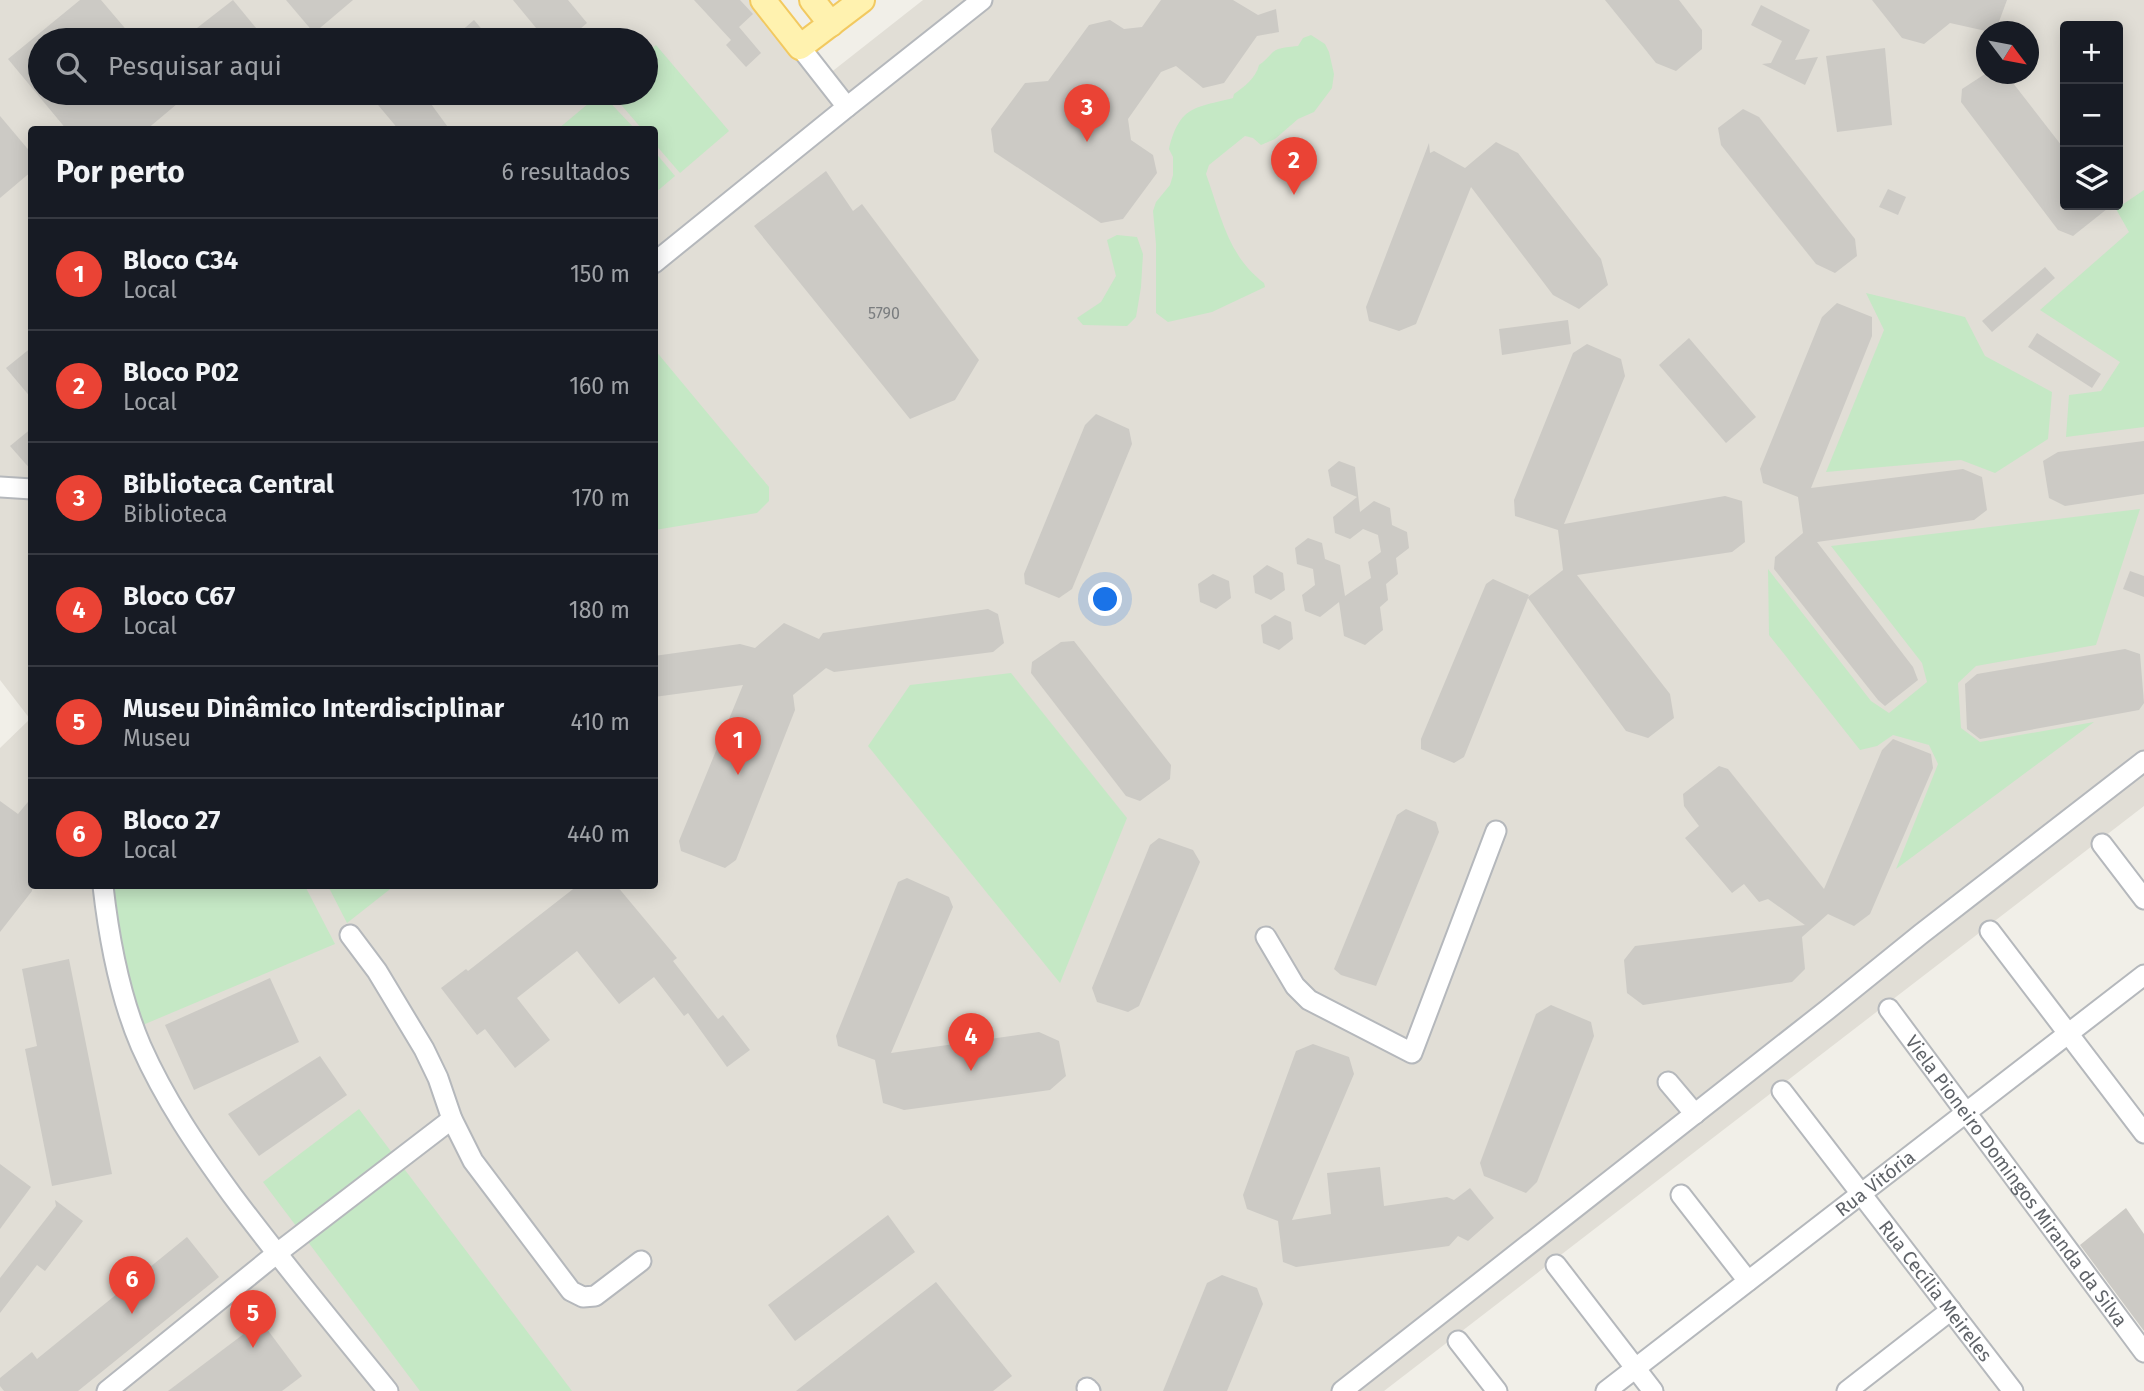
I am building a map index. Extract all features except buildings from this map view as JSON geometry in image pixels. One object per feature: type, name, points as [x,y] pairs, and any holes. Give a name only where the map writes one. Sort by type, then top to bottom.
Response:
[{"type":"main road","points":[[763,0],[800,47],[862,0]]},
{"type":"main road","points":[[812,0],[831,24]]},
{"type":"street","points":[[658,261],[982,0]]},
{"type":"street","points":[[800,47],[846,107]]},
{"type":"street","points":[[0,488],[28,489]]},
{"type":"street","points":[[1342,1391],[2144,761]]},
{"type":"street","points":[[1266,937],[1295,986],[1310,1000],[1412,1054],[1496,831]]},
{"type":"street","points":[[2102,844],[2144,899]]},
{"type":"street","points":[[103,889],[114,961],[145,1055],[166,1099],[193,1142],[276,1254],[388,1391]]},
{"type":"street","points":[[1990,931],[2144,1133]]},
{"type":"street","points":[[350,935],[377,971],[424,1049],[438,1078],[452,1119],[473,1161],[571,1291],[583,1297],[595,1296],[641,1261]]},
{"type":"street","name":"Rua Vitória","points":[[1606,1391],[2144,975]]},
{"type":"street","name":"Viela Pioneiro Domingos Miranda da Silva","points":[[1889,1009],[2144,1352]]},
{"type":"street","points":[[1668,1082],[1695,1114]]},
{"type":"street","name":"Rua Cecília Meireles","points":[[1782,1091],[2013,1391]]},
{"type":"street","points":[[107,1391],[276,1254],[452,1119]]},
{"type":"street","points":[[1681,1195],[1748,1281]]},
{"type":"street","points":[[1556,1265],[1653,1391]]},
{"type":"street","points":[[1847,1391],[1951,1310]]},
{"type":"street","points":[[1458,1341],[1497,1391]]},
{"type":"shaded area","points":[[0,0],[758,0],[820,81],[923,0],[2144,0],[2144,806],[1384,1391],[0,1391],[0,748],[28,721],[28,889],[658,889],[658,126],[28,126],[28,716],[0,680]]},
{"type":"green space","points":[[1311,35],[1325,44],[1334,74],[1332,88],[1314,112],[1298,119],[1275,139],[1261,145],[1253,138],[1245,136],[1209,165],[1206,174],[1233,247],[1265,287],[1212,312],[1168,322],[1156,313],[1153,211],[1156,202],[1170,185],[1173,175],[1173,157],[1169,149],[1178,124],[1184,116],[1199,107],[1233,98],[1273,52],[1298,46],[1303,38]]},
{"type":"green space","points":[[658,47],[729,131],[680,173],[658,147],[658,126],[639,126],[621,105],[658,105]]},
{"type":"green space","points":[[587,105],[612,105],[632,126],[562,126]]},
{"type":"green space","points":[[658,156],[675,176],[658,190]]},
{"type":"green space","points":[[2144,190],[2144,427],[2066,437],[2069,395],[2101,391],[2120,362],[2040,310],[2129,232],[2117,210],[2123,210],[2123,204]]},
{"type":"green space","points":[[1117,235],[1137,237],[1143,254],[1136,317],[1127,326],[1083,325],[1077,318],[1101,302],[1116,276],[1107,240]]},
{"type":"green space","points":[[1866,293],[1965,317],[1985,356],[2052,392],[2048,439],[1995,473],[1961,460],[1826,472],[1884,330]]},
{"type":"green space","points":[[658,354],[769,487],[769,501],[757,513],[658,530]]},
{"type":"green space","points":[[2140,509],[2096,645],[1976,666],[1958,683],[1961,728],[1980,742],[2094,722],[1896,869],[1938,764],[1929,745],[1893,735],[1877,746],[1860,750],[1769,635],[1768,569],[1871,701],[1889,713],[1927,682],[1922,663],[1831,546]]},
{"type":"green space","points":[[1011,673],[1127,818],[1060,983],[868,746],[910,685]]},
{"type":"green space","points":[[110,889],[307,889],[335,944],[138,1027]]},
{"type":"green space","points":[[330,889],[390,889],[347,923]]},
{"type":"green space","points":[[359,1109],[572,1391],[420,1391],[263,1182]]},
{"type":"place","name":"Biblioteca Central","points":[[1087,142]]},
{"type":"place","name":"Bloco P02","points":[[1294,195]]},
{"type":"place","name":"Bloco C34","points":[[738,775]]},
{"type":"place","name":"Bloco C67","points":[[971,1071]]},
{"type":"place","name":"Bloco 27","points":[[132,1314]]},
{"type":"place","name":"Museu Dinâmico Interdisciplinar","points":[[253,1348]]}]
